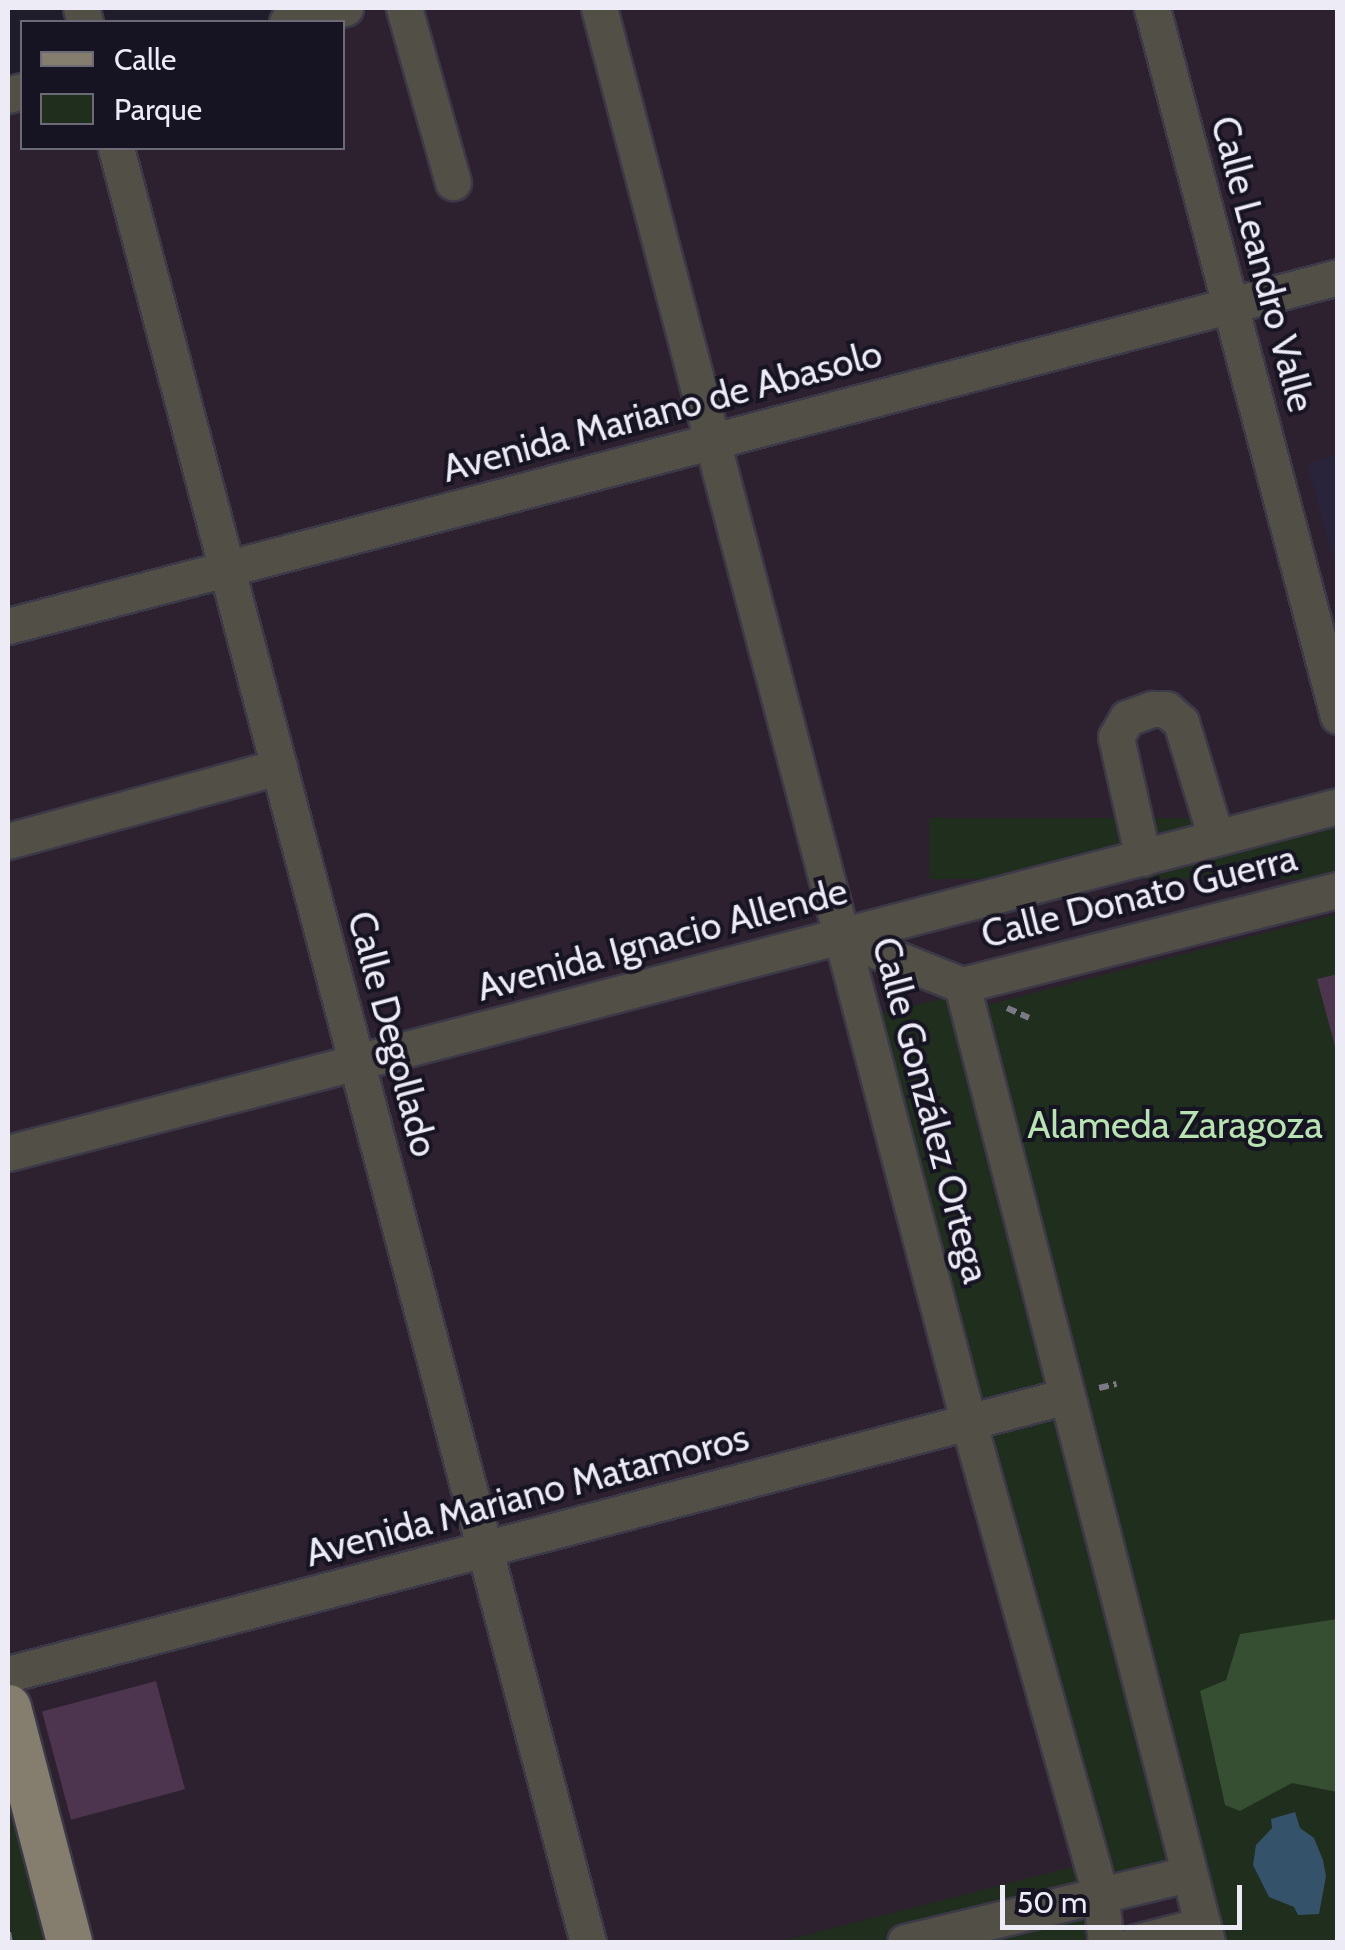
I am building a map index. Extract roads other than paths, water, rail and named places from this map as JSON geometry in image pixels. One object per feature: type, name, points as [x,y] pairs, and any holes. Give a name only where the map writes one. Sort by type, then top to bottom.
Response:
[{"type":"main road","points":[[8,1707],[69,1942]]},
{"type":"street","points":[[296,20],[345,8]]},
{"type":"street","points":[[404,8],[453,182]]},
{"type":"street","name":"Calle González Ortega","points":[[599,8],[969,1424],[1100,1892],[1106,1942]]},
{"type":"street","name":"Calle Leandro Valle","points":[[1152,8],[1338,716]]},
{"type":"street","name":"Calle Degollado","points":[[117,150],[588,1942]]},
{"type":"street","name":"Avenida Mariano de Abasolo","points":[[8,626],[1338,277]]},
{"type":"street","points":[[1143,858],[1116,737],[1127,718],[1152,709],[1166,709],[1181,722],[1216,838]]},
{"type":"street","points":[[8,842],[279,768]]},
{"type":"street","name":"Avenida Ignacio Allende","points":[[8,1153],[1338,806]]},
{"type":"street","name":"Calle Donato Guerra","points":[[962,985],[1338,890]]},
{"type":"street","points":[[842,936],[962,985],[1205,1934],[1136,1942]]},
{"type":"street","name":"Avenida Mariano Matamoros","points":[[8,1674],[1067,1396]]},
{"type":"street","points":[[905,1942],[1100,1892],[1189,1874]]},
{"type":"water","points":[[1295,1812],[1300,1828],[1314,1838],[1323,1860],[1326,1876],[1319,1914],[1298,1915],[1294,1907],[1269,1897],[1253,1865],[1256,1845],[1272,1828],[1271,1819]]},
{"type":"park label","name":"Alameda Zaragoza","points":[[1175,1125]]}]
